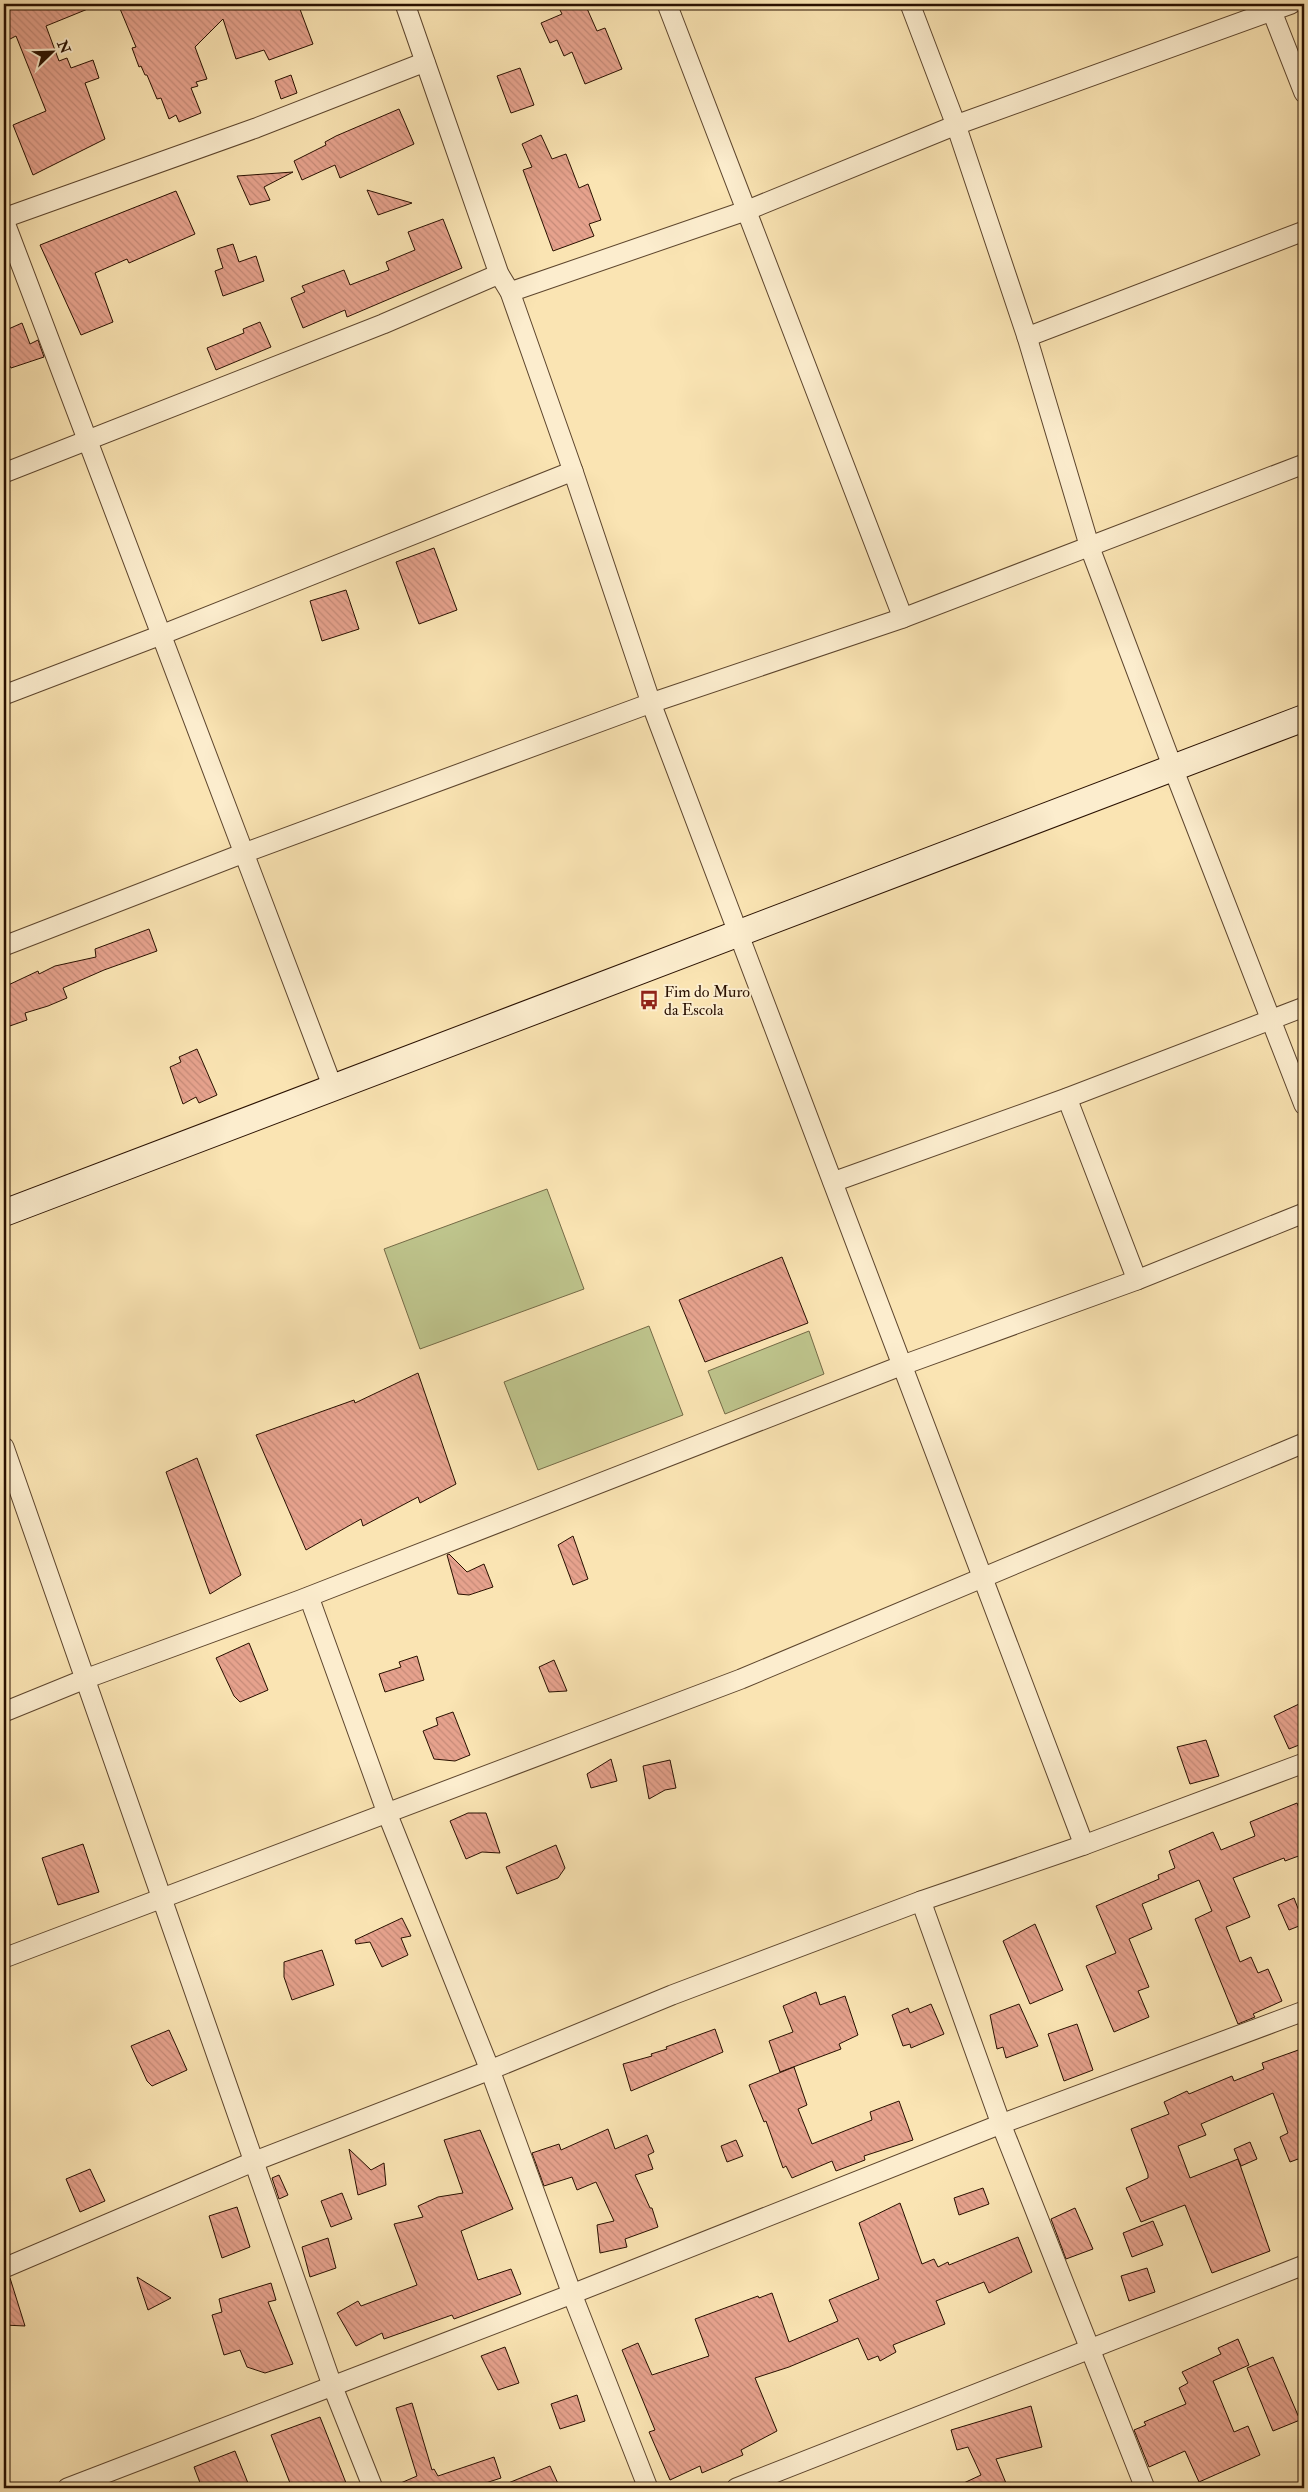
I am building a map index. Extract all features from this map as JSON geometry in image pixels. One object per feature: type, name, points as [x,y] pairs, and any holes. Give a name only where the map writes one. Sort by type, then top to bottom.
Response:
[{"type":"street","points":[[405,4],[499,274],[510,292],[574,471],[651,703],[1084,1845]]},
{"type":"street","points":[[667,4],[748,210],[903,618]]},
{"type":"street","points":[[910,4],[956,125],[1027,338],[1090,548],[1304,1105]]},
{"type":"street","points":[[510,292],[748,210],[956,125],[1271,7],[1291,4]]},
{"type":"street","points":[[1271,7],[1304,93]]},
{"type":"street","points":[[333,1088],[4,219],[256,128],[425,62]]},
{"type":"street","points":[[1027,338],[1304,231]]},
{"type":"street","points":[[4,474],[383,324],[499,274]]},
{"type":"street","points":[[4,946],[244,853],[651,703],[903,618],[1090,548],[1304,464]]},
{"type":"street","points":[[4,695],[161,635],[574,471]]},
{"type":"street","points":[[4,1213],[1304,718]]},
{"type":"street","points":[[834,1182],[1067,1098],[1304,1007]]},
{"type":"street","points":[[1067,1098],[1137,1280]]},
{"type":"street","points":[[4,1712],[85,1678],[309,1597],[903,1366],[1137,1280],[1304,1213]]},
{"type":"street","points":[[4,1958],[741,1679],[984,1579],[1304,1443]]},
{"type":"street","points":[[4,1447],[11,1492],[85,1678],[332,2385],[373,2488]]},
{"type":"street","points":[[309,1597],[387,1813],[490,2070],[572,2294],[648,2488]]},
{"type":"street","points":[[4,2268],[255,2161],[490,2070],[672,1995],[920,1901],[1084,1845],[1304,1763]]},
{"type":"street","points":[[920,1901],[1001,2124],[1145,2488]]},
{"type":"street","points":[[67,2488],[572,2294],[1001,2124],[1304,2011]]},
{"type":"street","points":[[736,2488],[1304,2266]]},
{"type":"green space","points":[[547,1189],[584,1289],[420,1349],[384,1249]]},
{"type":"green space","points":[[649,1326],[683,1415],[538,1470],[504,1382]]},
{"type":"green space","points":[[809,1331],[824,1374],[725,1414],[708,1371]]},
{"type":"building","points":[[4,4],[100,4],[46,26],[59,61],[67,58],[71,68],[93,60],[99,78],[85,83],[105,139],[33,175],[13,125],[46,111],[16,36],[4,42]]},
{"type":"building","points":[[118,4],[298,4],[313,44],[269,60],[264,50],[236,59],[223,19],[195,47],[207,79],[196,82],[198,86],[191,88],[201,113],[179,122],[176,115],[169,119],[161,98],[157,99],[147,75],[145,75],[141,66],[139,67],[132,48],[136,47]]},
{"type":"building","points":[[557,4],[585,4],[597,31],[605,28],[622,69],[585,84],[572,52],[564,56],[557,40],[550,43],[541,23],[562,14]]},
{"type":"building","points":[[520,68],[534,105],[511,113],[497,76]]},
{"type":"building","points":[[291,75],[297,93],[281,99],[275,81]]},
{"type":"building","points":[[399,109],[414,144],[340,178],[335,165],[302,180],[294,161],[326,145],[325,142],[336,136]]},
{"type":"building","points":[[541,135],[552,159],[566,154],[579,188],[588,184],[601,220],[589,224],[594,236],[553,251],[523,170],[532,167],[522,144]]},
{"type":"building","points":[[293,172],[264,187],[270,200],[250,205],[237,176]]},
{"type":"building","points":[[367,190],[412,203],[378,215]]},
{"type":"building","points":[[176,191],[195,234],[129,263],[127,259],[95,273],[113,322],[81,335],[40,245]]},
{"type":"building","points":[[443,219],[462,268],[347,317],[345,310],[303,328],[291,298],[305,292],[302,286],[344,270],[350,285],[389,270],[386,262],[415,250],[408,232]]},
{"type":"building","points":[[233,244],[239,262],[256,256],[264,281],[223,296],[215,271],[223,268],[217,249]]},
{"type":"building","points":[[260,322],[271,347],[216,370],[207,348],[244,333],[243,329]]},
{"type":"building","points":[[22,323],[30,344],[38,340],[44,357],[11,368],[10,366],[4,368],[4,331]]},
{"type":"building","points":[[434,548],[457,610],[419,624],[396,562]]},
{"type":"building","points":[[346,590],[359,629],[322,641],[310,601]]},
{"type":"building","points":[[149,929],[157,951],[104,970],[63,988],[67,998],[25,1013],[27,1020],[4,1028],[4,987],[38,971],[39,974],[55,966],[96,957],[95,949]]},
{"type":"building","points":[[197,1049],[217,1095],[199,1103],[196,1097],[183,1104],[170,1067],[181,1062],[179,1057]]},
{"type":"building","points":[[782,1257],[808,1323],[705,1362],[679,1300]]},
{"type":"building","points":[[418,1373],[456,1484],[420,1503],[418,1497],[363,1526],[361,1519],[306,1550],[256,1435],[354,1400],[355,1403]]},
{"type":"building","points":[[197,1458],[241,1575],[210,1594],[166,1472]]},
{"type":"building","points":[[573,1536],[588,1579],[573,1585],[558,1545]]},
{"type":"building","points":[[449,1554],[467,1572],[484,1564],[493,1587],[469,1595],[458,1594],[447,1555]]},
{"type":"building","points":[[249,1643],[268,1690],[240,1702],[234,1696],[216,1658]]},
{"type":"building","points":[[417,1656],[424,1680],[385,1692],[379,1674],[401,1667],[399,1662]]},
{"type":"building","points":[[554,1660],[567,1691],[549,1692],[539,1667]]},
{"type":"building","points":[[1299,1704],[1304,1716],[1304,1743],[1289,1749],[1274,1716]]},
{"type":"building","points":[[453,1712],[470,1755],[455,1761],[434,1759],[423,1731],[438,1725],[436,1718]]},
{"type":"building","points":[[1206,1740],[1219,1776],[1190,1784],[1177,1747]]},
{"type":"building","points":[[611,1759],[617,1781],[591,1788],[587,1774]]},
{"type":"building","points":[[670,1760],[676,1788],[665,1790],[649,1799],[643,1766]]},
{"type":"building","points":[[1297,1803],[1304,1821],[1304,1854],[1285,1861],[1284,1858],[1233,1878],[1250,1917],[1226,1927],[1240,1962],[1251,1957],[1258,1973],[1268,1969],[1282,2001],[1253,2014],[1255,2017],[1238,2024],[1195,1919],[1212,1911],[1199,1880],[1142,1904],[1152,1929],[1129,1939],[1149,1987],[1138,1991],[1149,2017],[1114,2032],[1086,1966],[1116,1953],[1096,1906],[1159,1879],[1158,1875],[1175,1868],[1169,1851],[1213,1832],[1221,1850],[1255,1836],[1250,1822]]},
{"type":"building","points":[[468,1813],[486,1813],[500,1853],[482,1852],[466,1859],[450,1821]]},
{"type":"building","points":[[83,1844],[99,1892],[58,1905],[42,1858]]},
{"type":"building","points":[[556,1845],[565,1868],[558,1878],[517,1894],[506,1867]]},
{"type":"building","points":[[1294,1898],[1304,1924],[1289,1930],[1278,1905]]},
{"type":"building","points":[[402,1918],[411,1936],[401,1938],[408,1955],[382,1967],[370,1942],[356,1944],[355,1940]]},
{"type":"building","points":[[1035,1924],[1063,1990],[1030,2004],[1003,1941]]},
{"type":"building","points":[[322,1950],[334,1985],[292,2000],[284,1977],[284,1962]]},
{"type":"building","points":[[816,1992],[820,2005],[845,1996],[858,2035],[839,2044],[841,2049],[780,2072],[769,2041],[793,2032],[783,2006]]},
{"type":"building","points":[[931,2004],[944,2034],[911,2048],[910,2044],[903,2046],[892,2015],[908,2008],[910,2013]]},
{"type":"building","points":[[1019,2004],[1038,2046],[1006,2058],[1003,2047],[997,2049],[990,2015]]},
{"type":"building","points":[[1077,2024],[1093,2070],[1064,2081],[1048,2034]]},
{"type":"building","points":[[715,2029],[723,2052],[631,2091],[623,2064],[652,2056],[651,2054],[667,2049],[666,2047]]},
{"type":"building","points":[[169,2030],[187,2070],[152,2086],[147,2081],[131,2046]]},
{"type":"building","points":[[1304,2048],[1304,2171],[1302,2172],[1298,2159],[1290,2162],[1280,2137],[1288,2133],[1273,2093],[1201,2124],[1206,2135],[1178,2146],[1190,2178],[1238,2159],[1270,2251],[1212,2273],[1185,2205],[1141,2222],[1126,2188],[1148,2178],[1148,2174],[1131,2129],[1169,2114],[1164,2102],[1187,2091],[1189,2094],[1232,2076],[1234,2081],[1264,2069],[1262,2063]]},
{"type":"building","points":[[794,2067],[807,2105],[798,2109],[812,2144],[872,2120],[870,2112],[899,2101],[913,2140],[864,2156],[865,2160],[836,2171],[832,2161],[792,2178],[786,2166],[783,2168],[766,2121],[764,2122],[749,2085]]},
{"type":"building","points":[[608,2129],[615,2149],[647,2135],[654,2152],[648,2155],[653,2169],[635,2175],[650,2208],[652,2208],[658,2227],[625,2239],[627,2247],[600,2253],[597,2225],[614,2221],[596,2182],[577,2190],[572,2177],[544,2186],[532,2153],[559,2144],[561,2150]]},
{"type":"building","points":[[480,2130],[513,2209],[461,2231],[478,2280],[511,2269],[521,2294],[454,2319],[452,2315],[384,2339],[382,2333],[356,2346],[337,2313],[358,2301],[361,2306],[417,2285],[394,2224],[423,2217],[418,2206],[438,2197],[463,2193],[444,2140]]},
{"type":"building","points":[[736,2140],[743,2156],[727,2162],[721,2146]]},
{"type":"building","points":[[1250,2142],[1257,2159],[1241,2166],[1234,2149]]},
{"type":"building","points":[[349,2149],[371,2170],[384,2163],[386,2185],[358,2195]]},
{"type":"building","points":[[90,2169],[105,2201],[80,2212],[66,2179]]},
{"type":"building","points":[[279,2175],[288,2195],[279,2199],[272,2178]]},
{"type":"building","points":[[983,2188],[989,2204],[959,2215],[954,2198]]},
{"type":"building","points":[[342,2193],[352,2219],[331,2227],[321,2201]]},
{"type":"building","points":[[900,2203],[922,2264],[934,2259],[938,2267],[948,2262],[949,2265],[1018,2237],[1032,2272],[989,2293],[984,2282],[936,2301],[945,2324],[893,2345],[896,2352],[880,2361],[878,2356],[868,2360],[858,2338],[789,2367],[755,2378],[777,2431],[741,2450],[743,2455],[702,2473],[700,2466],[670,2480],[649,2432],[655,2430],[622,2350],[638,2343],[652,2375],[709,2356],[695,2319],[758,2296],[759,2298],[772,2293],[789,2342],[838,2321],[829,2300],[879,2279],[859,2223]]},
{"type":"building","points":[[237,2207],[250,2247],[222,2258],[209,2216]]},
{"type":"building","points":[[1075,2208],[1093,2249],[1066,2259],[1051,2219]]},
{"type":"building","points":[[1153,2221],[1163,2245],[1132,2257],[1123,2233]]},
{"type":"building","points":[[328,2238],[336,2268],[310,2277],[302,2247]]},
{"type":"building","points":[[1147,2268],[1155,2292],[1129,2301],[1121,2276]]},
{"type":"building","points":[[137,2277],[171,2298],[148,2310]]},
{"type":"building","points":[[10,2278],[25,2326],[4,2325],[4,2279]]},
{"type":"building","points":[[271,2283],[276,2300],[268,2302],[293,2364],[265,2373],[247,2367],[240,2350],[224,2355],[212,2315],[222,2312],[219,2299]]},
{"type":"building","points":[[1238,2339],[1249,2365],[1213,2381],[1234,2432],[1248,2426],[1260,2455],[1199,2482],[1185,2451],[1149,2467],[1134,2430],[1146,2425],[1144,2422],[1186,2404],[1179,2388],[1188,2383],[1182,2372],[1221,2354],[1218,2348]]},
{"type":"building","points":[[505,2347],[519,2383],[498,2390],[481,2356]]},
{"type":"building","points":[[1273,2357],[1300,2420],[1273,2431],[1247,2368]]},
{"type":"building","points":[[577,2395],[585,2421],[560,2429],[551,2404]]},
{"type":"building","points":[[412,2403],[432,2470],[434,2469],[438,2476],[494,2457],[501,2478],[470,2488],[389,2488],[417,2476],[396,2408]]},
{"type":"building","points":[[1031,2406],[1042,2447],[996,2459],[1008,2488],[953,2488],[981,2475],[968,2447],[957,2450],[951,2430]]},
{"type":"building","points":[[320,2417],[348,2488],[292,2488],[271,2435]]},
{"type":"building","points":[[235,2451],[250,2488],[202,2488],[194,2467]]},
{"type":"building","points":[[550,2466],[560,2488],[496,2488]]},
{"type":"place","name":"Fim do Muro da Escola","points":[[649,1000]]}]
